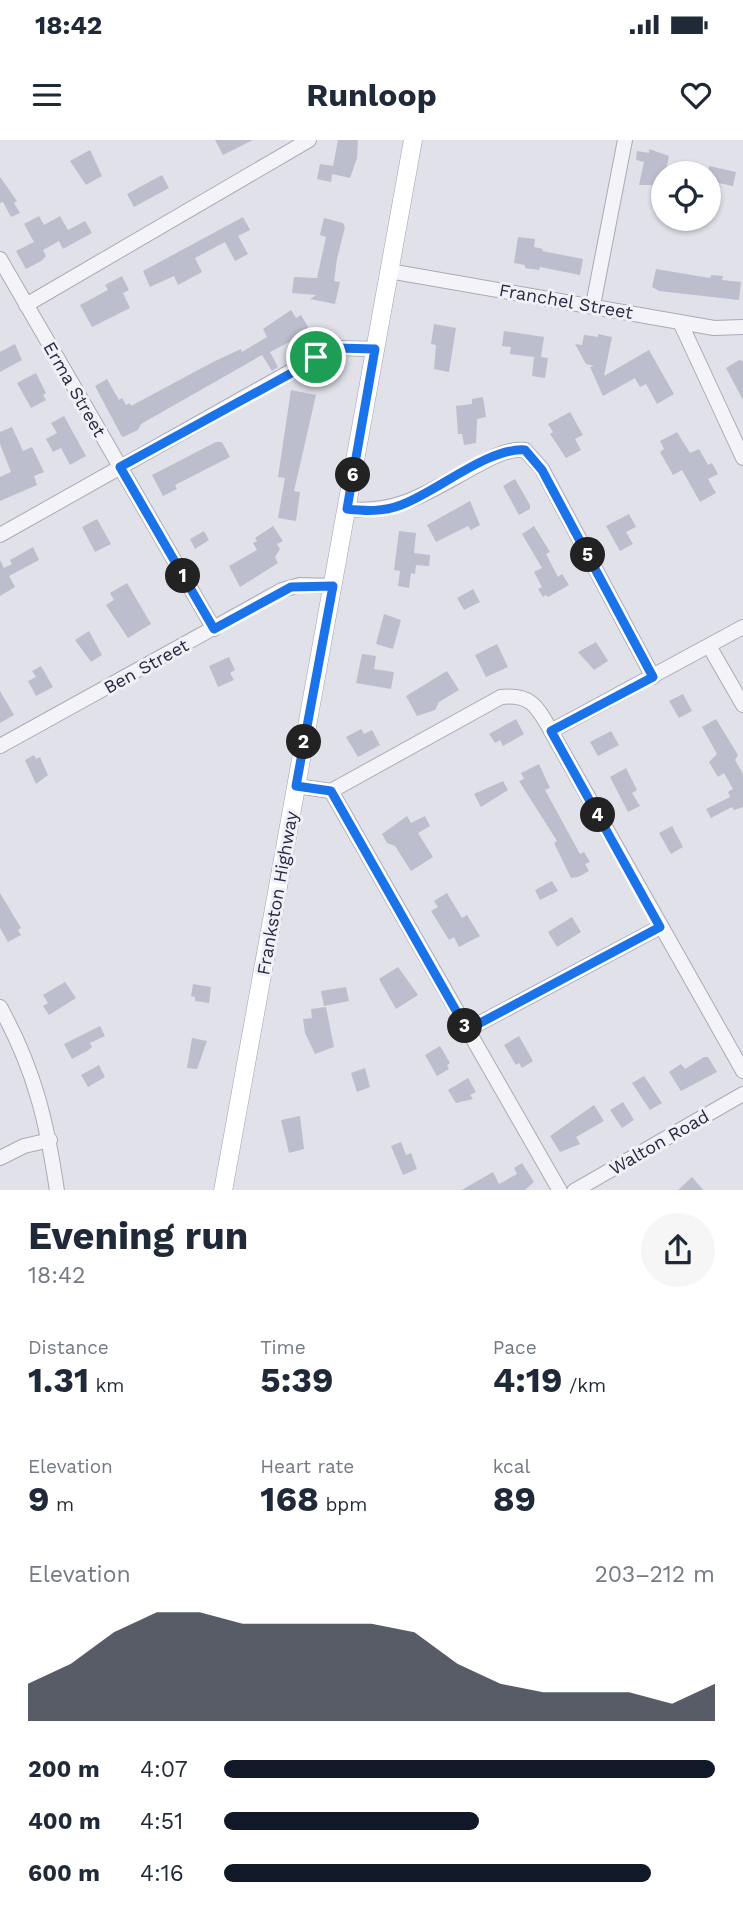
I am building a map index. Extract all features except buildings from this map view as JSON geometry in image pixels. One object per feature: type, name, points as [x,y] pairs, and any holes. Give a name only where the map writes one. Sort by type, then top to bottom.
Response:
[{"type":"main road","name":"Frankston Highway","points":[[223,1190],[413,140]]},
{"type":"street","points":[[26,304],[309,140]]},
{"type":"street","points":[[593,304],[625,140]]},
{"type":"street","name":"Erma Street","points":[[0,259],[214,629]]},
{"type":"street","name":"Franchel Street","points":[[389,271],[593,304],[714,328],[743,327]]},
{"type":"street","points":[[680,322],[743,458]]},
{"type":"street","points":[[0,535],[329,351],[346,347],[375,349]]},
{"type":"street","points":[[347,509],[375,511],[401,505],[512,449],[525,450],[542,470],[653,677]]},
{"type":"street","name":"Ben Street","points":[[0,746],[291,587],[333,586]]},
{"type":"street","points":[[551,731],[743,627]]},
{"type":"street","points":[[709,646],[743,705]]},
{"type":"street","points":[[296,786],[331,791],[501,697],[518,695],[530,701],[539,710],[743,1071]]},
{"type":"street","points":[[331,791],[558,1190]]},
{"type":"street","points":[[467,1030],[660,927]]},
{"type":"street","points":[[1,1012],[31,1068],[50,1140],[57,1190]]},
{"type":"street","name":"Walton Road","points":[[576,1190],[743,1094]]},
{"type":"street","points":[[0,1158],[24,1146],[50,1140]]},
{"type":"route","points":[[337,348],[375,349],[347,509],[375,511],[401,505],[512,449],[525,450],[542,470],[653,677],[551,731],[660,927],[467,1030],[331,791],[296,786],[333,586],[307,584],[282,590],[214,629],[120,467],[316,357],[337,348]]}]
